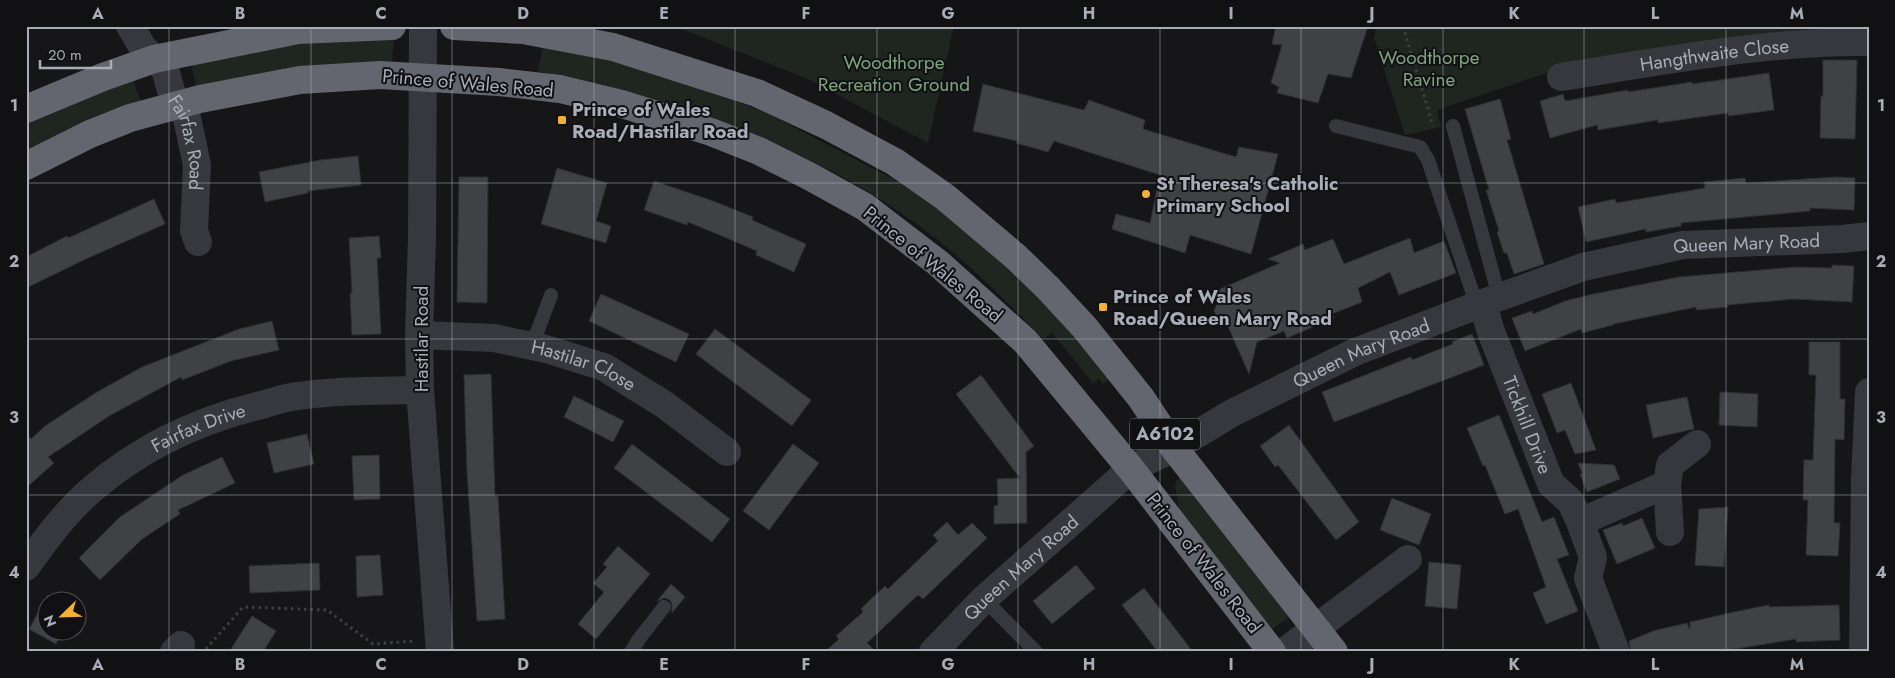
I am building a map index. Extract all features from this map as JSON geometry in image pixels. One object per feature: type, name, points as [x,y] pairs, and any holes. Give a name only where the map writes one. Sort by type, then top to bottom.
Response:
[{"type":"highway","points":[[26,109],[103,77],[154,59],[298,30],[392,26]]},
{"type":"highway","name":"A6102","points":[[454,26],[523,30],[622,50],[757,93],[826,125],[895,162],[945,197],[983,228],[1048,288],[1085,328],[1133,388],[1174,448],[1334,652]]},
{"type":"highway","name":"Prince of Wales Road","points":[[26,166],[90,134],[130,118],[178,105],[300,80],[380,75],[422,76],[560,89],[622,104],[711,132],[759,151],[865,207],[938,263],[1025,341],[1131,469],[1272,652]]},
{"type":"street","name":"Fairfax Road","points":[[130,26],[143,48],[165,69],[172,94],[187,118],[197,165],[194,231],[198,242]]},
{"type":"street","name":"Hastilar Road","points":[[423,26],[422,236],[418,335],[420,390],[439,645]]},
{"type":"street","name":"Hangthwaite Close","points":[[1562,77],[1777,46],[1828,41],[1869,42]]},
{"type":"street","name":"Queen Mary Road","points":[[933,652],[984,599],[1131,469],[1174,448],[1232,413],[1356,352],[1582,267],[1683,245],[1842,239],[1869,236]]},
{"type":"street","name":"Tickhill Drive","points":[[1486,302],[1490,330],[1551,484],[1571,502],[1580,522],[1592,557],[1588,578],[1616,652]]},
{"type":"street","name":"Hastilar Close","points":[[418,335],[494,338],[532,346],[604,367],[665,405],[727,452]]},
{"type":"street","name":"Fairfax Drive","points":[[26,567],[46,539],[89,492],[138,455],[190,427],[242,409],[297,396],[350,391],[420,390]]},
{"type":"street","points":[[1862,652],[1869,392]]},
{"type":"street","points":[[1670,532],[1667,484],[1670,465],[1697,444]]},
{"type":"street","points":[[1580,522],[1667,484]]},
{"type":"street","points":[[1284,652],[1408,559]]},
{"type":"lane","points":[[1336,126],[1420,147],[1428,160],[1486,302]]},
{"type":"lane","points":[[1453,126],[1486,302]]},
{"type":"lane","points":[[532,346],[550,295]]},
{"type":"lane","points":[[984,599],[1036,652]]},
{"type":"lane","points":[[631,652],[664,607]]},
{"type":"path","points":[[186,649],[243,607],[327,610],[373,644],[439,645]]},
{"type":"green space","name":"Woodthorpe Recreation Ground","points":[[674,26],[954,26],[928,143],[808,79]]},
{"type":"green space","name":"Woodthorpe Ravine","points":[[1376,26],[1869,26],[1869,29],[1570,65],[1437,110],[1441,127],[1405,135],[1374,38]]},
{"type":"green space","points":[[394,37],[392,63],[196,87],[191,61],[320,40]]},
{"type":"green space","points":[[543,46],[586,54],[693,85],[767,113],[899,182],[954,220],[1045,301],[1110,379],[1103,384],[1099,379],[1093,383],[1052,333],[1043,339],[983,279],[944,245],[899,212],[852,182],[803,157],[699,114],[592,83],[538,71]]},
{"type":"green space","points":[[132,78],[142,104],[26,151],[26,121]]},
{"type":"green space","points":[[1183,476],[1292,615],[1271,630],[1179,510],[1175,485],[1176,480]]},
{"type":"building","points":[[1276,26],[1368,26],[1351,78],[1328,74],[1318,103],[1277,93],[1279,87],[1271,83],[1282,45],[1272,44]]},
{"type":"building","points":[[1823,60],[1857,60],[1855,139],[1820,138]]},
{"type":"building","points":[[1769,73],[1774,110],[1728,116],[1728,113],[1658,123],[1658,120],[1598,130],[1597,125],[1550,138],[1540,101],[1563,94],[1565,101],[1628,90],[1628,92]]},
{"type":"building","points":[[983,84],[1084,110],[1089,100],[1145,120],[1143,129],[1236,157],[1239,147],[1278,154],[1251,254],[1190,235],[1185,253],[1112,229],[1116,214],[1150,223],[1160,175],[1054,141],[1048,152],[1016,143],[1017,141],[973,131]]},
{"type":"building","points":[[1500,99],[1511,139],[1507,140],[1544,264],[1514,274],[1497,232],[1499,231],[1486,190],[1489,190],[1465,109]]},
{"type":"building","points":[[358,156],[361,185],[308,191],[308,193],[265,202],[259,172],[320,160]]},
{"type":"building","points":[[557,168],[607,183],[596,221],[611,226],[606,243],[541,224]]},
{"type":"building","points":[[459,177],[488,177],[487,303],[457,302]]},
{"type":"building","points":[[1836,177],[1855,178],[1854,210],[1810,208],[1810,211],[1681,223],[1681,226],[1646,232],[1646,229],[1586,242],[1578,207],[1615,199],[1616,203],[1705,188],[1704,182],[1745,178],[1746,183]]},
{"type":"building","points":[[654,181],[753,217],[752,220],[806,244],[794,272],[756,255],[757,251],[722,236],[688,222],[687,225],[644,210]]},
{"type":"building","points":[[154,199],[165,224],[26,288],[26,257],[67,236],[68,238]]},
{"type":"building","points":[[379,236],[381,258],[377,258],[381,334],[352,335],[349,238]]},
{"type":"building","points":[[1410,238],[1414,253],[1444,241],[1456,273],[1399,295],[1390,272],[1358,288],[1362,302],[1332,314],[1334,318],[1287,338],[1284,331],[1257,342],[1249,374],[1226,322],[1217,318],[1214,310],[1218,303],[1213,292],[1280,263],[1268,259],[1303,244],[1305,250],[1333,239],[1344,264]]},
{"type":"building","points":[[1832,265],[1854,266],[1852,302],[1794,299],[1727,305],[1728,307],[1696,310],[1696,307],[1613,324],[1582,333],[1581,329],[1525,351],[1512,318],[1532,311],[1533,314],[1565,301],[1589,295],[1679,277],[1796,267],[1832,268]]},
{"type":"building","points":[[601,294],[689,334],[676,362],[589,321]]},
{"type":"building","points":[[272,321],[279,350],[231,361],[182,380],[181,377],[109,416],[48,457],[54,463],[26,488],[26,433],[31,439],[45,426],[97,392],[142,367],[239,329]]},
{"type":"building","points":[[715,329],[811,400],[792,426],[696,354]]},
{"type":"building","points":[[1472,334],[1484,365],[1334,422],[1322,392],[1411,357],[1412,360],[1453,344],[1452,342]]},
{"type":"building","points":[[1809,342],[1840,342],[1840,399],[1845,399],[1844,440],[1835,439],[1834,523],[1840,523],[1838,556],[1806,555],[1808,500],[1803,500],[1804,460],[1813,460],[1816,375],[1809,375]]},
{"type":"building","points":[[491,374],[495,496],[498,496],[505,619],[477,621],[467,472],[464,375]]},
{"type":"building","points":[[981,375],[1034,446],[1026,452],[1027,523],[994,524],[994,506],[998,505],[997,479],[1020,478],[956,394]]},
{"type":"building","points":[[1571,383],[1596,450],[1575,454],[1565,430],[1557,433],[1542,394]]},
{"type":"building","points":[[1720,392],[1758,394],[1757,427],[1719,425]]},
{"type":"building","points":[[574,396],[624,421],[613,442],[564,417]]},
{"type":"building","points":[[1687,397],[1694,429],[1653,438],[1646,405]]},
{"type":"building","points":[[1499,415],[1542,522],[1554,517],[1569,555],[1557,559],[1578,611],[1546,624],[1533,593],[1546,587],[1518,509],[1505,514],[1485,465],[1483,466],[1467,428]]},
{"type":"building","points":[[1289,425],[1359,522],[1336,540],[1278,465],[1275,467],[1260,446]]},
{"type":"building","points":[[307,434],[314,464],[274,473],[267,443]]},
{"type":"building","points":[[632,444],[730,519],[712,542],[614,468]]},
{"type":"building","points":[[793,444],[819,463],[769,530],[743,511]]},
{"type":"building","points":[[379,455],[380,499],[354,500],[352,456]]},
{"type":"building","points":[[222,457],[235,483],[178,510],[180,514],[142,539],[100,580],[79,558],[120,517],[183,475]]},
{"type":"building","points":[[1578,463],[1614,465],[1620,479],[1587,492]]},
{"type":"building","points":[[1392,498],[1431,514],[1419,545],[1380,530]]},
{"type":"building","points":[[1728,507],[1724,567],[1695,565],[1699,509]]},
{"type":"building","points":[[1642,518],[1655,548],[1617,564],[1603,530],[1622,523],[1623,526]]},
{"type":"building","points":[[947,522],[958,535],[972,523],[987,538],[923,599],[918,595],[867,643],[876,652],[825,652],[839,639],[836,636],[863,612],[861,609],[872,598],[885,586],[888,589],[938,541],[933,535]]},
{"type":"building","points":[[618,546],[650,574],[596,639],[578,624],[604,592],[593,583],[607,567],[603,564]]},
{"type":"building","points":[[380,555],[383,595],[357,597],[356,556]]},
{"type":"building","points":[[1429,562],[1461,565],[1457,609],[1425,606]]},
{"type":"building","points":[[319,563],[320,590],[250,593],[249,566]]},
{"type":"building","points":[[1076,565],[1095,588],[1052,624],[1033,601]]},
{"type":"building","points":[[671,584],[685,597],[672,613],[670,600],[665,598],[657,601]]},
{"type":"building","points":[[1144,588],[1193,652],[1158,652],[1122,605]]},
{"type":"building","points":[[1769,605],[1769,607],[1839,605],[1840,640],[1796,642],[1796,639],[1717,652],[1631,652],[1629,641],[1653,631],[1687,623],[1690,630],[1690,622]]},
{"type":"building","points":[[38,613],[38,634],[29,629]]},
{"type":"building","points":[[252,616],[276,631],[263,652],[229,652]]},
{"type":"building","points":[[49,640],[58,640],[56,644]]},
{"type":"place","name":"Prince of Wales Road/Hastilar Road","points":[[562,120]]},
{"type":"place","name":"St Theresa's Catholic Primary School","points":[[1146,194]]},
{"type":"place","name":"Prince of Wales Road/Queen Mary Road","points":[[1103,307]]}]
